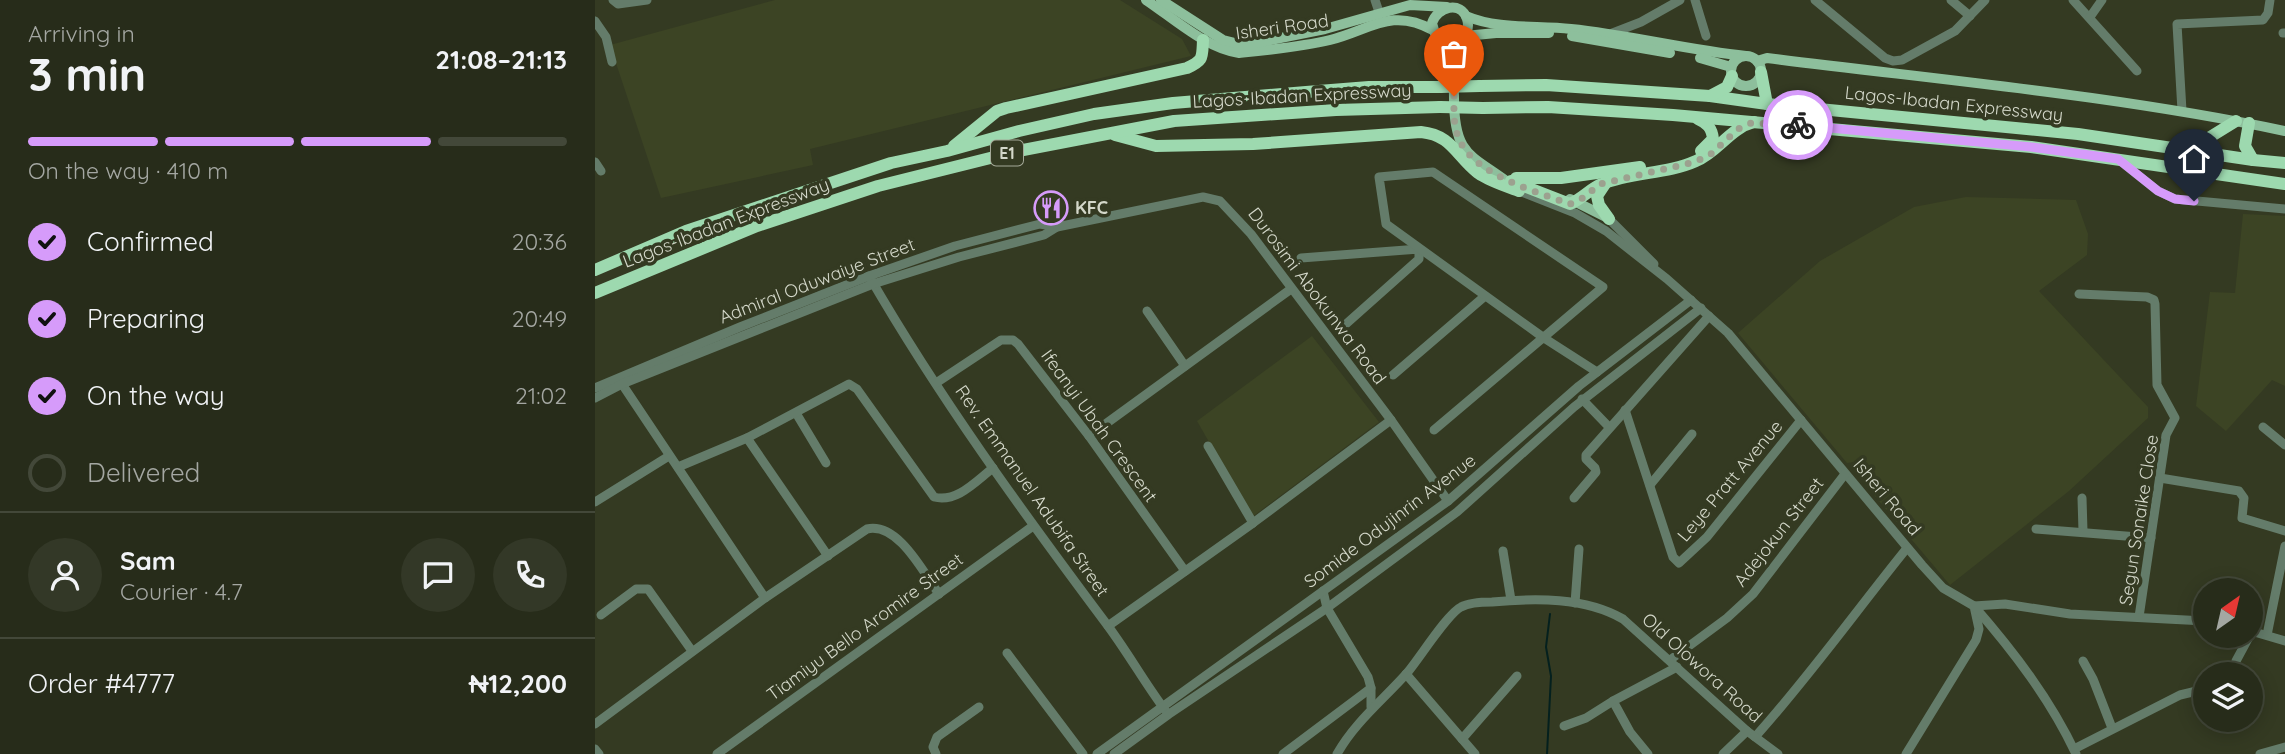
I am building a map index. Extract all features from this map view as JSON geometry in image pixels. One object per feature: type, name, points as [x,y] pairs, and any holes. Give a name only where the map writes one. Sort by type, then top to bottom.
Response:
[{"type":"highway","points":[[947,152],[997,111],[1187,68],[1200,62],[1203,40]]},
{"type":"highway","points":[[1759,67],[1767,104]]},
{"type":"highway","points":[[1710,96],[1727,87],[1732,71]]},
{"type":"highway","name":"Lagos-Ibadan Expressway","points":[[595,270],[686,231],[751,208],[891,163],[947,152],[1019,131],[1094,114],[1173,103],[1369,87],[1546,85],[1710,96],[1767,104],[2078,134],[2285,163]]},
{"type":"highway","name":"Lagos-Ibadan Expressway","points":[[595,293],[757,226],[878,186],[1018,150],[1174,121],[1369,108],[1548,107],[1761,122],[2031,147],[2285,184]]},
{"type":"highway","points":[[1516,178],[1562,178],[1639,167],[1705,149],[1713,139],[1710,126],[1704,122],[1673,115]]},
{"type":"highway","points":[[1500,176],[1570,204],[1600,184],[1695,162],[1711,154],[1744,125],[1761,122]]},
{"type":"highway","points":[[2189,151],[2243,122],[2245,146],[2253,160]]},
{"type":"highway","points":[[1108,133],[1156,146],[1253,144],[1433,133],[1446,139],[1479,174],[1519,191]]},
{"type":"highway","points":[[1606,183],[1597,196],[1599,205],[1609,219]]},
{"type":"main road","name":"Isheri Road","points":[[1146,0],[1203,40],[1229,52],[1239,53],[1331,40],[1389,20],[1404,19],[1433,30]]},
{"type":"main road","name":"Isheri Road","points":[[1161,0],[1223,40],[1235,43],[1256,43],[1315,31],[1410,5],[1447,3],[1458,8],[1466,16],[1468,23],[1454,59],[1454,120],[1458,138],[1466,151],[1519,191]]},
{"type":"main road","points":[[1447,3],[1434,15],[1433,30],[1454,59]]},
{"type":"main road","points":[[1466,16],[1492,24],[1610,34],[1704,52],[1746,56],[1759,67]]},
{"type":"main road","points":[[1441,41],[1449,43],[1464,37],[1496,33],[1556,33],[1715,60],[1732,71],[1738,83],[1748,85],[1756,81],[1759,67],[1767,58],[2182,111],[2285,131]]},
{"type":"main road","points":[[1732,71],[1737,59],[1746,56]]},
{"type":"main road","name":"Isheri Road","points":[[1454,120],[1471,151],[1495,169],[1576,202],[1609,219]]},
{"type":"street","points":[[613,0],[618,4],[647,0]]},
{"type":"street","points":[[1375,0],[1379,12]]},
{"type":"street","points":[[1610,34],[1641,22],[1680,0]]},
{"type":"street","points":[[1695,0],[1706,36]]},
{"type":"street","points":[[1815,0],[1885,58],[1893,61],[1902,60],[1955,32],[1985,0]]},
{"type":"street","points":[[1951,0],[1970,16]]},
{"type":"street","points":[[2073,0],[2137,71]]},
{"type":"street","points":[[2090,17],[2102,0]]},
{"type":"street","points":[[2182,111],[2177,24],[2263,20],[2268,13],[2270,0]]},
{"type":"street","points":[[595,21],[606,37],[612,62]]},
{"type":"street","points":[[2118,159],[2151,186],[2175,199],[2285,209]]},
{"type":"street","points":[[595,162],[601,171]]},
{"type":"street","points":[[1434,429],[1543,338],[1603,287],[1433,172],[1379,177],[1386,224],[1543,338],[1597,372]]},
{"type":"street","name":"Isheri Road","points":[[1519,191],[1589,220],[1607,231],[1728,333],[1907,548],[1943,588],[1973,606],[2008,646],[2045,696],[2075,751]]},
{"type":"street","name":"Durosimi Abokunwa Road","points":[[871,280],[1044,235],[1057,227],[1210,197],[1220,201],[1235,215],[1391,420],[1448,501]]},
{"type":"street","name":"Isheri Road","points":[[1609,219],[1645,253],[1667,279]]},
{"type":"street","points":[[1300,258],[1419,248]]},
{"type":"street","points":[[1346,324],[1419,259],[1419,248]]},
{"type":"street","name":"Admiral Oduwaiye Street","points":[[595,388],[619,381],[871,280]]},
{"type":"street","name":"Rev. Emmanuel Adubifa Street","points":[[871,280],[993,468],[1166,711]]},
{"type":"street","points":[[1089,436],[1291,289]]},
{"type":"street","name":"Segun Sonaike Close","points":[[2079,294],[2147,297],[2154,300],[2157,385],[2175,418],[2166,435],[2139,617]]},
{"type":"street","points":[[1392,375],[1485,296]]},
{"type":"street","name":"Somide Odujinrin Avenue","points":[[1097,754],[1166,711],[1448,501],[1597,372],[1691,300]]},
{"type":"street","points":[[1114,754],[1166,711],[1327,607],[1457,512],[1582,400],[1700,308]]},
{"type":"street","points":[[1147,311],[1185,366]]},
{"type":"street","points":[[1574,498],[1596,472],[1586,455],[1709,316]]},
{"type":"street","points":[[1654,326],[1677,351]]},
{"type":"street","name":"Ifeanyi Ubah Crescent","points":[[936,383],[1001,340],[1013,340],[1030,357],[1089,436],[1185,571]]},
{"type":"street","points":[[619,381],[765,598]]},
{"type":"street","name":"Admiral Oduwaiye Street","points":[[595,398],[619,381]]},
{"type":"street","points":[[678,467],[796,414],[843,385],[854,386],[934,497],[947,499],[955,496],[993,468]]},
{"type":"street","points":[[1582,400],[1609,427]]},
{"type":"street","name":"Leye Pratt Avenue","points":[[1625,410],[1673,557],[1679,563],[1707,537],[1801,420]]},
{"type":"street","points":[[796,414],[826,463]]},
{"type":"street","points":[[1108,626],[1391,420]]},
{"type":"street","points":[[2263,427],[2285,444]]},
{"type":"street","points":[[1650,485],[1692,434]]},
{"type":"street","points":[[747,438],[828,556]]},
{"type":"street","points":[[1208,446],[1253,523]]},
{"type":"street","points":[[595,502],[669,456]]},
{"type":"street","name":"Adejokun Street","points":[[1563,726],[1586,718],[1673,664],[1727,618],[1753,594],[1845,474]]},
{"type":"street","points":[[2160,478],[2239,491],[2244,498],[2241,515],[2243,519],[2285,531]]},
{"type":"street","points":[[1469,483],[1478,494]]},
{"type":"street","points":[[2082,498],[2083,531]]},
{"type":"street","name":"Tiamiyu Bello Aromire Street","points":[[717,754],[1033,526]]},
{"type":"street","points":[[2036,529],[2151,538]]},
{"type":"street","points":[[595,724],[765,598],[867,530],[887,530],[901,542],[939,594]]},
{"type":"street","points":[[2267,635],[2285,546]]},
{"type":"street","points":[[1755,737],[1793,695],[1907,548]]},
{"type":"street","points":[[1575,603],[1579,549]]},
{"type":"street","points":[[1503,551],[1511,600]]},
{"type":"street","points":[[601,615],[636,589],[648,589],[692,651]]},
{"type":"street","points":[[1323,592],[1327,607],[1357,657],[1371,688],[1371,707]]},
{"type":"street","name":"Old Olowora Road","points":[[1337,754],[1371,707],[1406,674],[1457,608],[1530,599],[1575,603],[1613,613],[1623,619],[1747,731],[1778,754]]},
{"type":"street","points":[[1906,754],[1976,640],[1979,629],[1973,606],[2005,604],[2070,614],[2193,620]]},
{"type":"street","points":[[2263,634],[2285,641]]},
{"type":"street","points":[[1007,653],[1083,754]]},
{"type":"street","points":[[2083,661],[2093,678],[2112,728]]},
{"type":"street","points":[[1406,674],[1475,754]]},
{"type":"street","points":[[1462,739],[1517,676]]},
{"type":"street","points":[[1283,754],[1371,688]]},
{"type":"street","points":[[2075,751],[2112,728],[2180,695],[2193,692]]},
{"type":"street","points":[[1613,701],[1630,732],[1648,754]]},
{"type":"street","points":[[936,754],[933,747],[937,737],[979,707]]},
{"type":"street","points":[[1723,754],[1747,731]]},
{"type":"street","points":[[2260,754],[2285,747]]},
{"type":"street","points":[[595,749],[599,754]]},
{"type":"shaded area","points":[[775,0],[1120,0],[1182,39],[1191,56],[810,149],[813,165],[661,198],[610,45]]},
{"type":"shaded area","points":[[1966,197],[2076,200],[2088,234],[2087,255],[2039,291],[2148,407],[2148,418],[2069,491],[1950,585],[1863,482],[1865,476],[1854,462],[1847,463],[1738,333],[1820,261],[1914,207]]},
{"type":"shaded area","points":[[2243,214],[2285,216],[2285,386],[2272,380],[2226,431],[2196,406],[2210,292],[2235,293]]},
{"type":"shaded area","points":[[1312,336],[1379,422],[1252,517],[1197,421]]},
{"type":"waterway","points":[[1547,754],[1551,676],[1546,647],[1550,614]]},
{"type":"way so far","points":[[1454,96],[1455,130],[1466,151],[1478,163],[1500,176],[1570,204],[1583,198],[1600,184],[1695,162],[1711,154],[1744,125],[1761,122],[1798,125]]},
{"type":"place","name":"KFC","points":[[1051,208]]},
{"type":"route","points":[[1798,125],[2031,147],[2118,159],[2158,191],[2175,199],[2194,201]]}]
